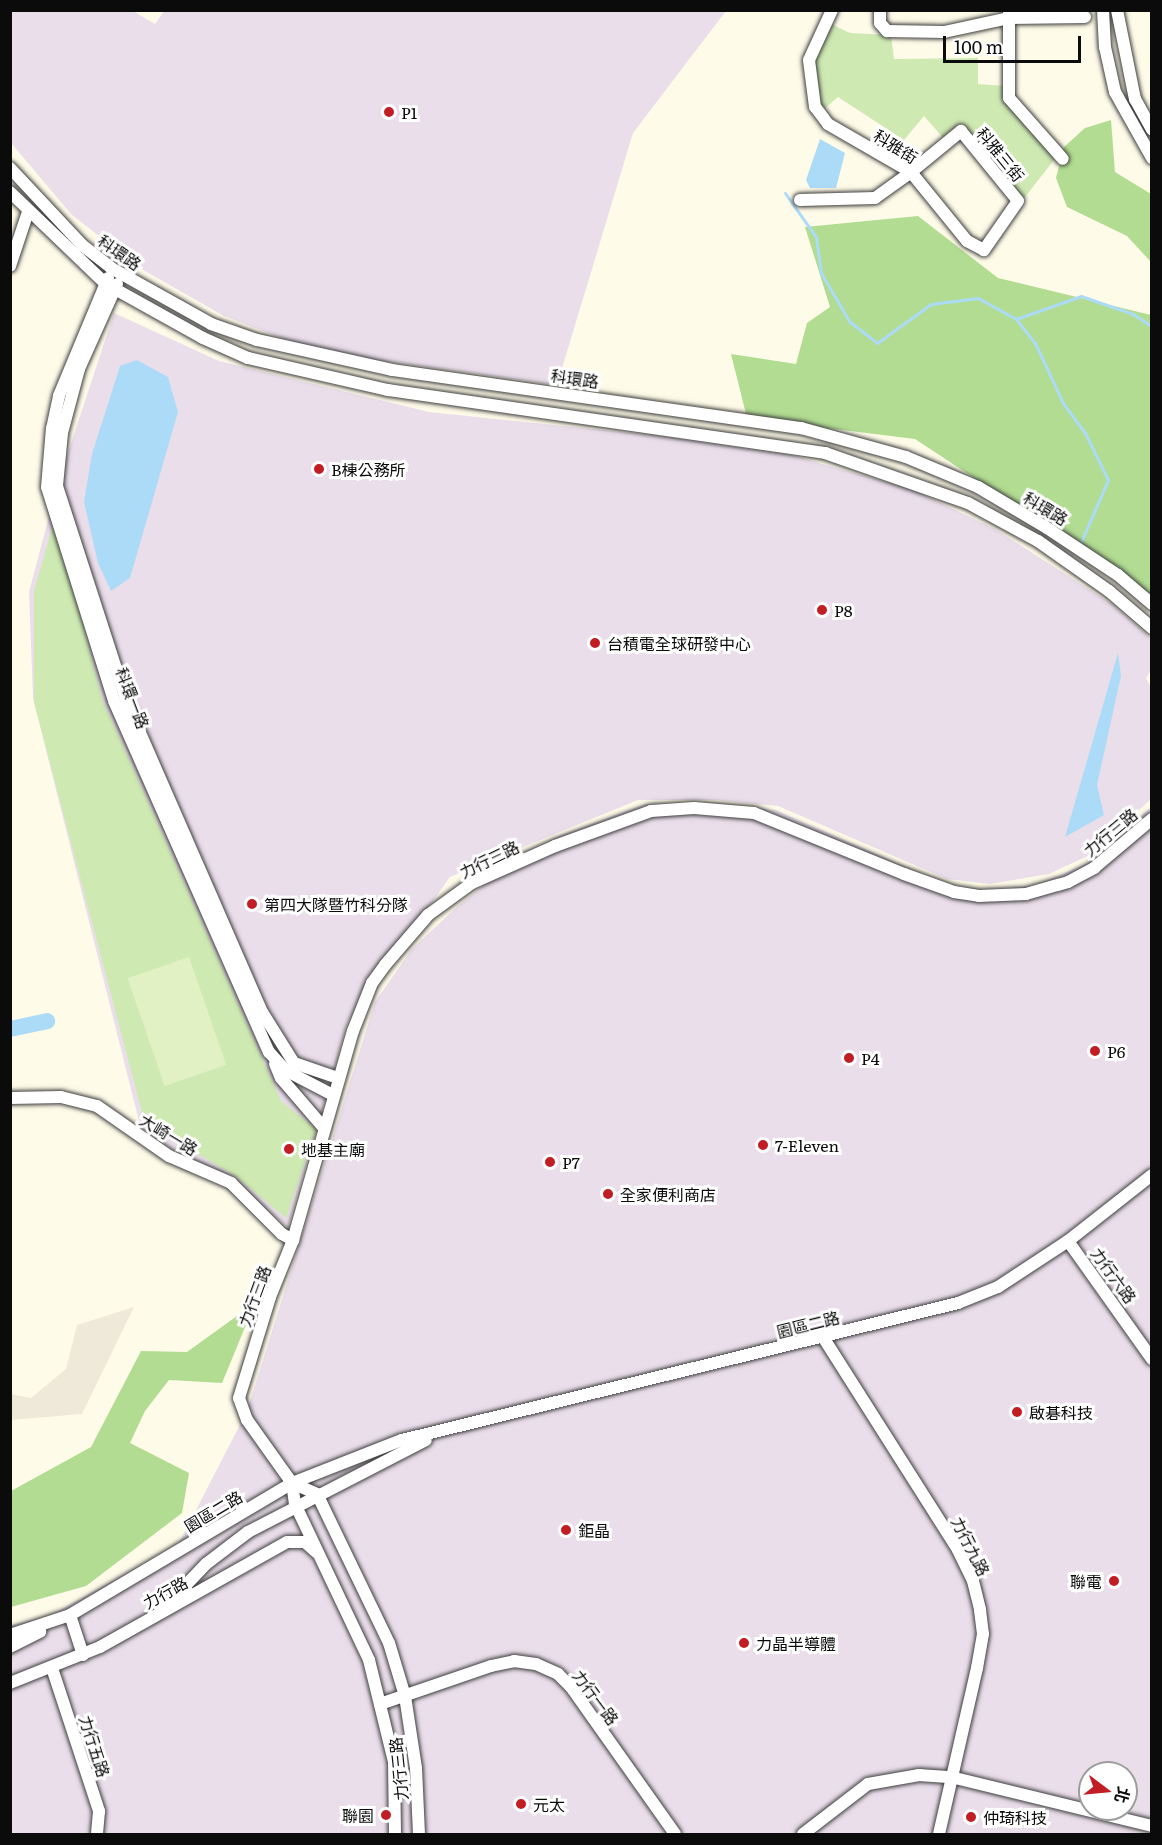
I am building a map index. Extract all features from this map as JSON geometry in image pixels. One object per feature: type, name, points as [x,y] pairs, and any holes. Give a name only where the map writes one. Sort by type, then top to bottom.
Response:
[{"type":"street","name":"科雅街","points":[[832,10],[809,60],[815,107],[828,124],[911,172],[967,241],[984,249],[1018,201]]},
{"type":"street","points":[[880,10],[880,23],[887,31],[944,32],[1009,14],[1085,17]]},
{"type":"street","points":[[1103,10],[1105,47],[1114,92],[1152,158]]},
{"type":"street","points":[[1117,10],[1135,99],[1152,130]]},
{"type":"street","points":[[1009,14],[1009,98],[1063,159]]},
{"type":"street","name":"科雅三街","points":[[800,200],[875,198],[961,131],[1018,201]]},
{"type":"street","name":"科環路","points":[[10,168],[82,245],[117,272],[211,324],[257,340],[392,370],[801,428],[906,457],[978,487],[1065,539],[1152,604]]},
{"type":"street","name":"科環路","points":[[10,192],[28,212],[110,286],[248,358],[388,390],[825,453],[968,503],[1038,541],[1109,591],[1152,628]]},
{"type":"street","points":[[10,266],[28,212]]},
{"type":"street","name":"科環一路","points":[[117,272],[59,396],[52,428],[47,487],[114,701],[272,1058],[300,1079],[333,1095]]},
{"type":"street","name":"科環一路","points":[[110,286],[79,369],[62,433],[57,486],[127,703],[262,1012],[294,1063],[338,1078]]},
{"type":"street","name":"力行三路","points":[[395,1834],[394,1762],[369,1660],[295,1504],[292,1483],[247,1420],[239,1398],[270,1297],[293,1240],[338,1078],[372,983],[428,915],[472,883],[629,816],[694,808],[754,813],[954,892],[999,896],[1046,889],[1095,868],[1152,819]]},
{"type":"street","points":[[272,1058],[281,1078],[324,1128]]},
{"type":"street","name":"大崎一路","points":[[10,1098],[61,1096],[97,1106],[169,1156],[231,1183],[282,1234],[293,1240]]},
{"type":"street","name":"園區二路","points":[[10,1635],[70,1615],[292,1483],[402,1440],[958,1303],[998,1287],[1068,1241],[1152,1175]]},
{"type":"street","name":"力行六路","points":[[1068,1241],[1152,1359]]},
{"type":"street","name":"力行九路","points":[[823,1337],[924,1495],[973,1581],[983,1634],[939,1834]]},
{"type":"street","name":"園區二路","points":[[158,1614],[206,1564],[248,1532],[295,1504],[440,1432]]},
{"type":"street","points":[[292,1483],[317,1494]]},
{"type":"street","name":"力行三路","points":[[317,1494],[372,1604],[405,1696],[416,1768],[419,1834]]},
{"type":"street","name":"力行路","points":[[10,1683],[82,1655],[287,1542],[312,1547],[325,1566]]},
{"type":"street","points":[[10,1647],[70,1615],[82,1655]]},
{"type":"street","name":"力行一路","points":[[380,1704],[514,1661],[536,1664],[558,1674],[675,1834]]},
{"type":"street","name":"力行五路","points":[[52,1668],[99,1811],[97,1834]]},
{"type":"street","points":[[803,1834],[868,1784],[919,1775],[951,1777],[1152,1826]]},
{"type":"shaded area","points":[[165,10],[726,11],[633,133],[557,385],[376,360],[295,343],[224,316],[138,267],[71,214],[11,143],[10,11],[133,11],[155,24]]},
{"type":"shaded area","points":[[114,313],[219,361],[429,412],[661,436],[791,455],[911,489],[995,529],[1112,604],[1151,638],[1151,670],[1146,678],[1152,689],[1151,799],[1094,853],[1049,874],[990,884],[947,879],[778,806],[714,800],[638,800],[450,877],[348,1021],[288,1227],[225,1175],[184,1158],[141,1129],[33,698],[29,592],[57,486]]},
{"type":"shaded area","points":[[712,803],[776,810],[946,884],[990,891],[1036,885],[1088,863],[1151,807],[1151,1834],[11,1834],[10,1625],[47,1617],[178,1545],[247,1411],[375,1002],[412,949],[459,905],[520,857],[561,835],[645,804]]},
{"type":"shaded area","points":[[134,1307],[82,1414],[11,1420],[11,1394],[31,1398],[66,1369],[77,1325]]},
{"type":"green space","points":[[827,22],[850,33],[891,35],[894,59],[978,58],[978,84],[1005,86],[1057,156],[1022,201],[961,126],[945,140],[924,116],[904,140],[838,97],[822,111],[812,63]]},
{"type":"green space","points":[[1111,120],[1115,172],[1151,194],[1151,262],[1127,236],[1067,207],[1056,178],[1064,147],[1085,128]]},
{"type":"green space","points":[[918,216],[998,278],[1151,315],[1151,594],[915,439],[747,418],[731,354],[796,364],[807,323],[830,307],[805,227]]},
{"type":"green space","points":[[55,518],[102,699],[281,1101],[316,1129],[286,1218],[234,1175],[145,1124],[34,702],[34,591]]},
{"type":"green space","points":[[189,957],[226,1065],[165,1086],[128,978]]},
{"type":"green space","points":[[255,1303],[222,1383],[169,1380],[145,1411],[130,1443],[189,1473],[182,1513],[86,1586],[11,1607],[11,1491],[91,1447],[141,1351],[187,1352]]},
{"type":"water","points":[[820,139],[845,153],[836,188],[810,188],[806,180]]},
{"type":"water","points":[[137,360],[168,377],[178,412],[130,578],[111,591],[98,563],[84,502],[92,454],[120,366]]},
{"type":"water","points":[[1118,653],[1121,676],[1097,785],[1104,815],[1065,837]]},
{"type":"waterway","points":[[785,193],[816,237],[821,273],[849,321],[877,343],[931,304],[978,298],[1016,319],[1035,343],[1063,403],[1085,433],[1108,480],[1080,544]]},
{"type":"waterway","points":[[1016,319],[1081,296],[1133,314],[1152,327]]},
{"type":"waterway","points":[[10,1029],[47,1021]]},
{"type":"place","name":"P1","points":[[389,112]]},
{"type":"place","name":"B棟公務所","points":[[319,469]]},
{"type":"place","name":"P8","points":[[822,610]]},
{"type":"place","name":"台積電全球研發中心","points":[[595,643]]},
{"type":"place","name":"第四大隊暨竹科分隊","points":[[252,904]]},
{"type":"place","name":"P6","points":[[1095,1051]]},
{"type":"place","name":"P4","points":[[849,1058]]},
{"type":"place","name":"7-Eleven","points":[[763,1145]]},
{"type":"place","name":"地基主廟","points":[[289,1149]]},
{"type":"place","name":"P7","points":[[550,1162]]},
{"type":"place","name":"全家便利商店","points":[[608,1194]]},
{"type":"place","name":"啟碁科技","points":[[1017,1412]]},
{"type":"place","name":"鉅晶","points":[[566,1530]]},
{"type":"place","name":"聯電","points":[[1114,1581]]},
{"type":"place","name":"力晶半導體","points":[[744,1643]]},
{"type":"place","name":"元太","points":[[521,1804]]},
{"type":"place","name":"聯園","points":[[386,1815]]},
{"type":"place","name":"仲琦科技","points":[[971,1817]]}]
